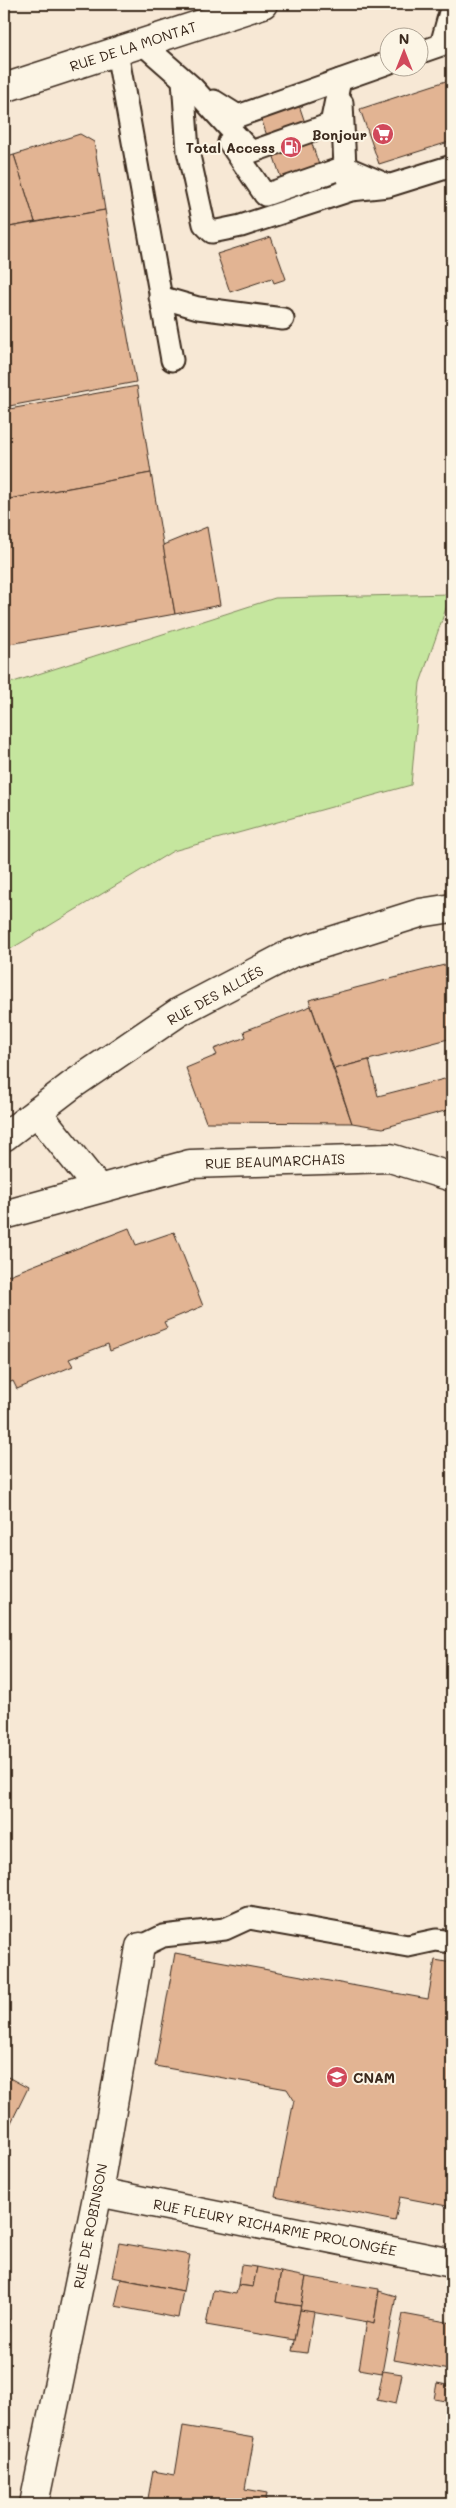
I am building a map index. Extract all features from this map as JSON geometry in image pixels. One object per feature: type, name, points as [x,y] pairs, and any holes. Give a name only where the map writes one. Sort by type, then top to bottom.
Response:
[{"type":"street","name":"RUE DE LA MONTAT","points":[[4,88],[263,4]]},
{"type":"street","name":"RUE DES ALLIÉS","points":[[4,1137],[179,1012],[290,954],[420,913],[452,908]]},
{"type":"street","points":[[37,1112],[98,1188]]},
{"type":"street","name":"RUE BEAUMARCHAIS","points":[[4,1215],[190,1164],[390,1158],[452,1177]]},
{"type":"street","name":"RUE DE ROBINSON","points":[[34,2504],[98,2192],[140,1946]]},
{"type":"street","name":"RUE FLEURY RICHARME PROLONGÉE","points":[[98,2192],[452,2262]]},
{"type":"lane","points":[[428,50],[441,45],[452,5]]},
{"type":"lane","points":[[143,44],[188,84],[251,152],[331,124],[340,80]]},
{"type":"lane","points":[[117,52],[172,360]]},
{"type":"lane","points":[[188,84],[238,116],[378,67]]},
{"type":"lane","points":[[340,80],[345,167],[351,190]]},
{"type":"lane","points":[[188,84],[265,195],[345,167],[388,186]]},
{"type":"lane","points":[[188,84],[188,151],[206,229],[216,232],[228,229],[351,190],[388,186],[452,166]]},
{"type":"lane","points":[[160,297],[198,308],[284,319]]},
{"type":"lane","points":[[140,1946],[164,1936],[225,1929],[249,1918],[408,1946],[436,1940],[452,1942]]},
{"type":"green space","points":[[451,594],[420,683],[411,785],[173,851],[4,953],[4,685],[275,598]]},
{"type":"building","points":[[449,80],[452,91],[452,141],[379,164],[360,109]]},
{"type":"building","points":[[296,96],[324,180],[286,193],[258,109]]},
{"type":"building","points":[[80,134],[94,142],[105,210],[35,222],[14,155]]},
{"type":"building","points":[[14,155],[35,222],[4,228],[4,158]]},
{"type":"building","points":[[105,210],[136,382],[4,407],[4,228]]},
{"type":"building","points":[[271,237],[286,279],[274,283],[272,278],[230,292],[217,254]]},
{"type":"building","points":[[137,386],[151,473],[4,500],[4,410]]},
{"type":"building","points":[[151,473],[175,614],[4,645],[4,500]]},
{"type":"building","points":[[207,527],[220,605],[175,614],[163,545]]},
{"type":"building","points":[[452,963],[452,1038],[334,1069],[309,1000]]},
{"type":"building","points":[[311,1006],[352,1123],[206,1122],[186,1068],[217,1055],[214,1049],[246,1037],[244,1031]]},
{"type":"building","points":[[369,1060],[378,1096],[452,1077],[452,1109],[383,1128],[352,1123],[334,1069]]},
{"type":"building","points":[[129,1228],[136,1245],[174,1232],[203,1306],[164,1322],[167,1328],[110,1351],[108,1344],[69,1359],[73,1366],[17,1389],[13,1381],[4,1385],[4,1277]]},
{"type":"building","name":"CNAM","points":[[175,1953],[428,1999],[435,1960],[452,1963],[452,2207],[400,2197],[395,2221],[275,2197],[294,2100],[287,2089],[155,2066]]},
{"type":"building","points":[[4,2075],[28,2088],[4,2137]]},
{"type":"building","points":[[119,2243],[190,2255],[183,2291],[112,2277]]},
{"type":"building","points":[[241,2265],[257,2267],[253,2287],[238,2285]]},
{"type":"building","points":[[257,2267],[281,2272],[276,2302],[301,2306],[294,2340],[206,2325],[213,2290],[236,2294],[238,2285],[253,2287]]},
{"type":"building","points":[[281,2272],[306,2277],[301,2306],[276,2302]]},
{"type":"building","points":[[306,2277],[379,2289],[374,2323],[300,2310]]},
{"type":"building","points":[[121,2279],[183,2291],[178,2318],[115,2306]]},
{"type":"building","points":[[379,2291],[396,2296],[382,2373],[359,2369],[367,2321],[374,2323]]},
{"type":"building","points":[[300,2310],[314,2312],[307,2353],[292,2351]]},
{"type":"building","points":[[403,2314],[452,2323],[452,2355],[449,2370],[394,2360]]},
{"type":"building","points":[[4,2318],[10,2320],[7,2336],[4,2335]]},
{"type":"building","points":[[383,2371],[402,2374],[396,2404],[377,2400]]},
{"type":"building","points":[[437,2383],[452,2386],[451,2402],[434,2399]]},
{"type":"building","points":[[183,2426],[254,2438],[245,2489],[267,2493],[265,2504],[147,2504],[153,2471],[175,2475]]},
{"type":"place","name":"Bonjour","points":[[383,134]]},
{"type":"place","name":"Total Access","points":[[291,147]]},
{"type":"place","name":"CNAM","points":[[337,2077]]}]
